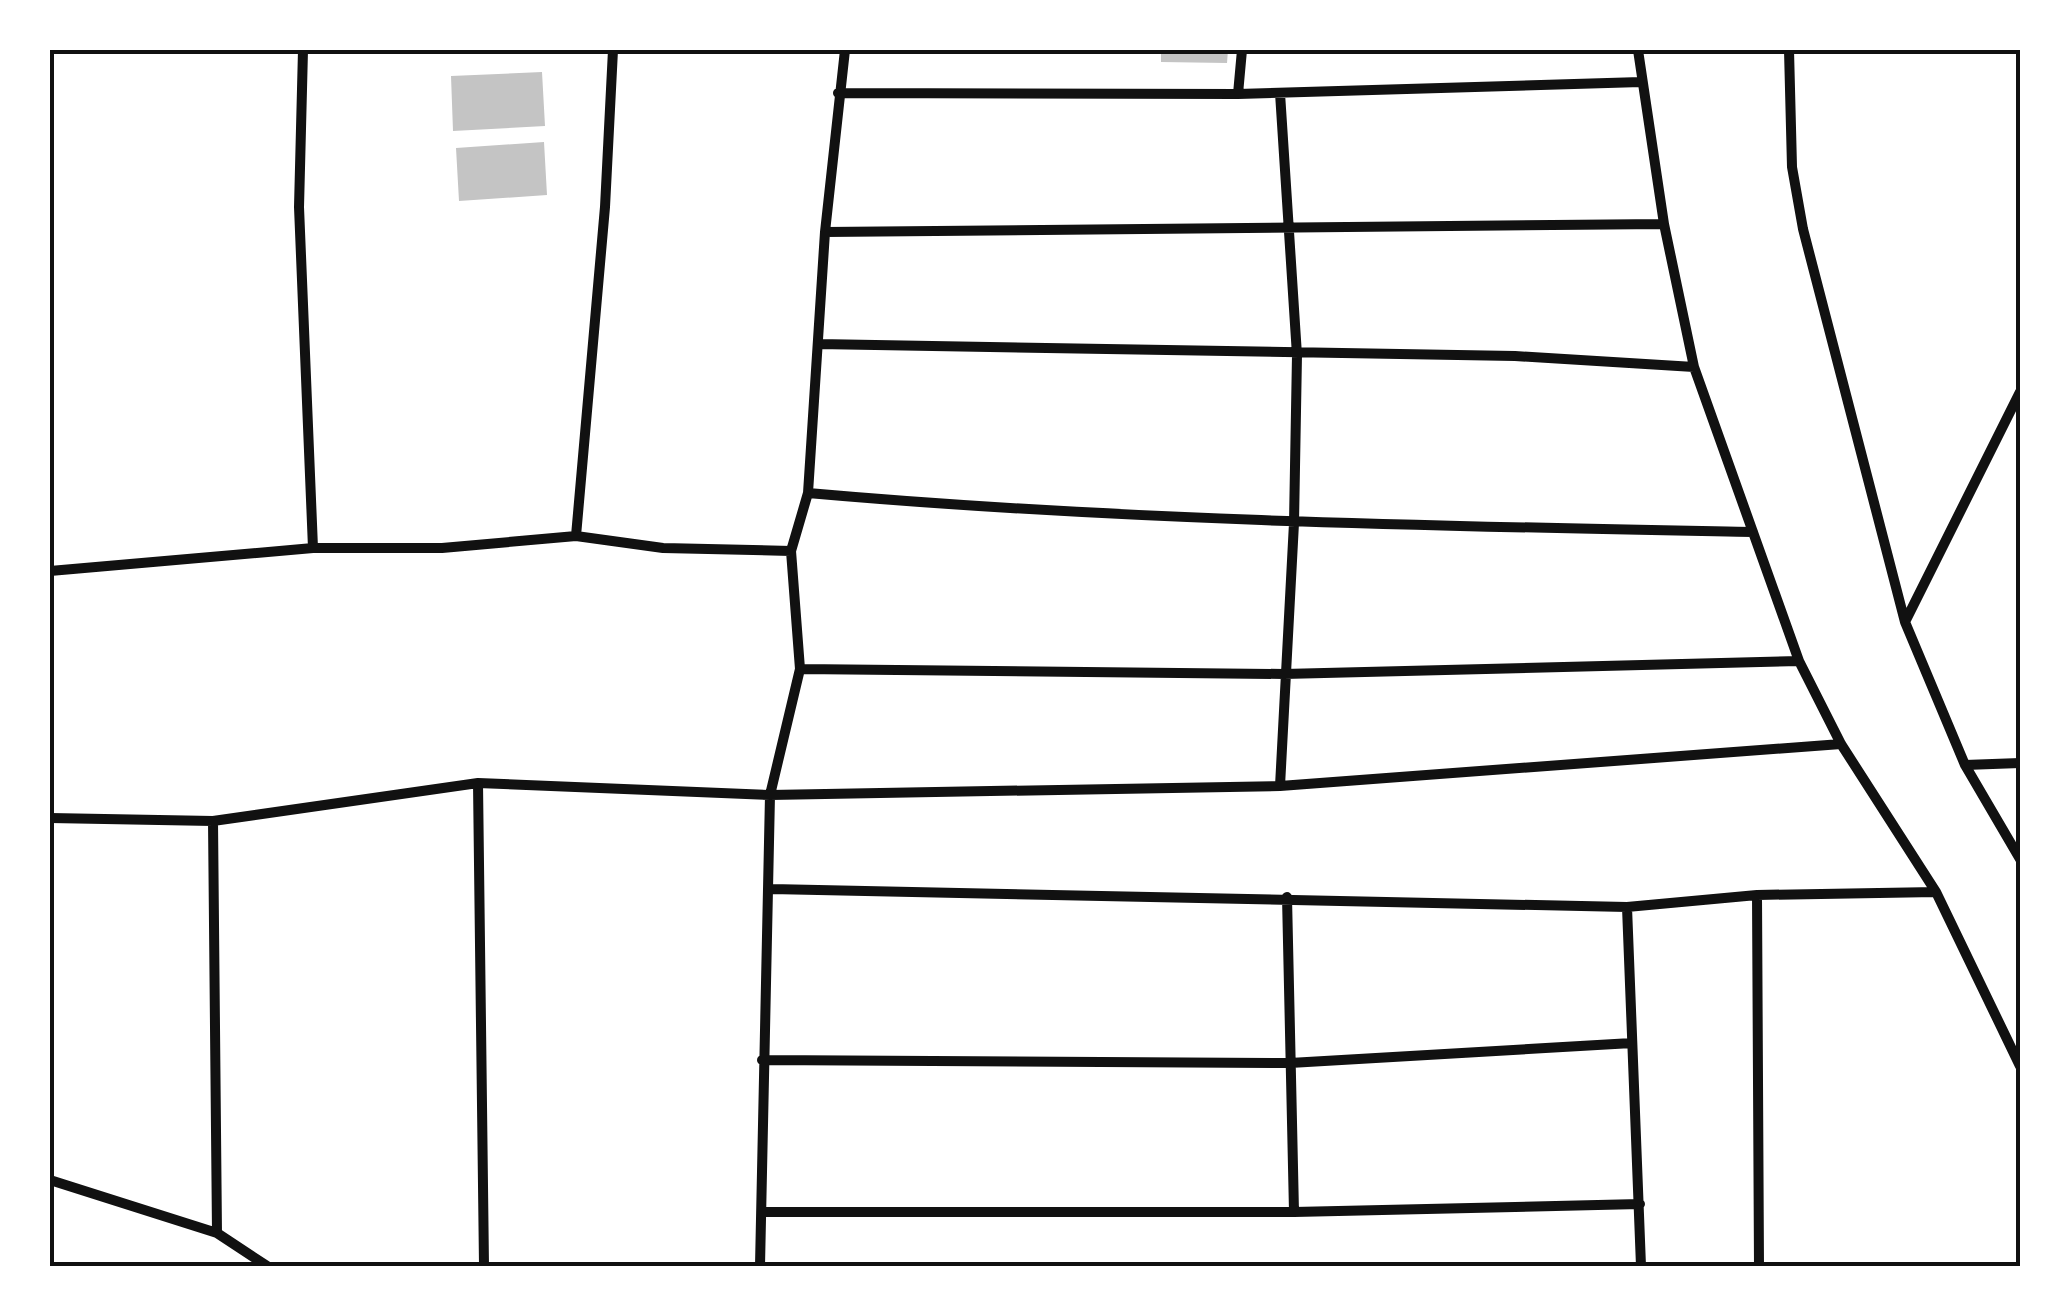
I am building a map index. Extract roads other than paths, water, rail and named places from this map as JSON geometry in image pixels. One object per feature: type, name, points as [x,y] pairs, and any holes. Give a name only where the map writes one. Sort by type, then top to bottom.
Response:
[{"type":"street","points":[[303,50],[299,207],[313,548]]},
{"type":"street","points":[[576,536],[614,50]]},
{"type":"street","points":[[760,1266],[770,795],[800,669],[791,551],[808,493],[825,232],[845,50]]},
{"type":"street","points":[[1238,94],[1242,50]]},
{"type":"street","points":[[1638,50],[1664,224],[1694,367],[1798,661],[1840,744],[1936,892],[2020,1066]]},
{"type":"street","points":[[1789,50],[1792,167],[1802,229],[1905,622],[1965,764],[2020,859]]},
{"type":"street","points":[[838,93],[1238,94],[1640,82]]},
{"type":"street","points":[[1280,93],[1296,356],[1294,523],[1280,786]]},
{"type":"street","points":[[825,232],[1664,224]]},
{"type":"street","points":[[818,344],[1296,356],[1514,356],[1694,367]]},
{"type":"street","points":[[1905,622],[2020,392]]},
{"type":"street","points":[[808,493],[988,509],[1294,523],[1752,532]]},
{"type":"street","points":[[50,571],[313,548],[442,548],[576,536],[662,548],[791,551]]},
{"type":"street","points":[[800,669],[1284,674],[1798,661]]},
{"type":"street","points":[[50,818],[213,821],[478,783],[770,795],[1280,786],[1840,744]]},
{"type":"street","points":[[1965,764],[2020,763]]},
{"type":"street","points":[[478,783],[484,1266]]},
{"type":"street","points":[[213,821],[216,1232]]},
{"type":"street","points":[[771,889],[1627,907],[1757,895],[1936,892]]},
{"type":"street","points":[[1757,895],[1759,1266]]},
{"type":"street","points":[[1287,897],[1294,1212]]},
{"type":"street","points":[[1627,907],[1641,1266]]},
{"type":"street","points":[[762,1060],[1290,1063],[1632,1043]]},
{"type":"street","points":[[50,1180],[216,1232],[268,1266]]},
{"type":"street","points":[[763,1212],[1294,1212],[1640,1204]]}]
